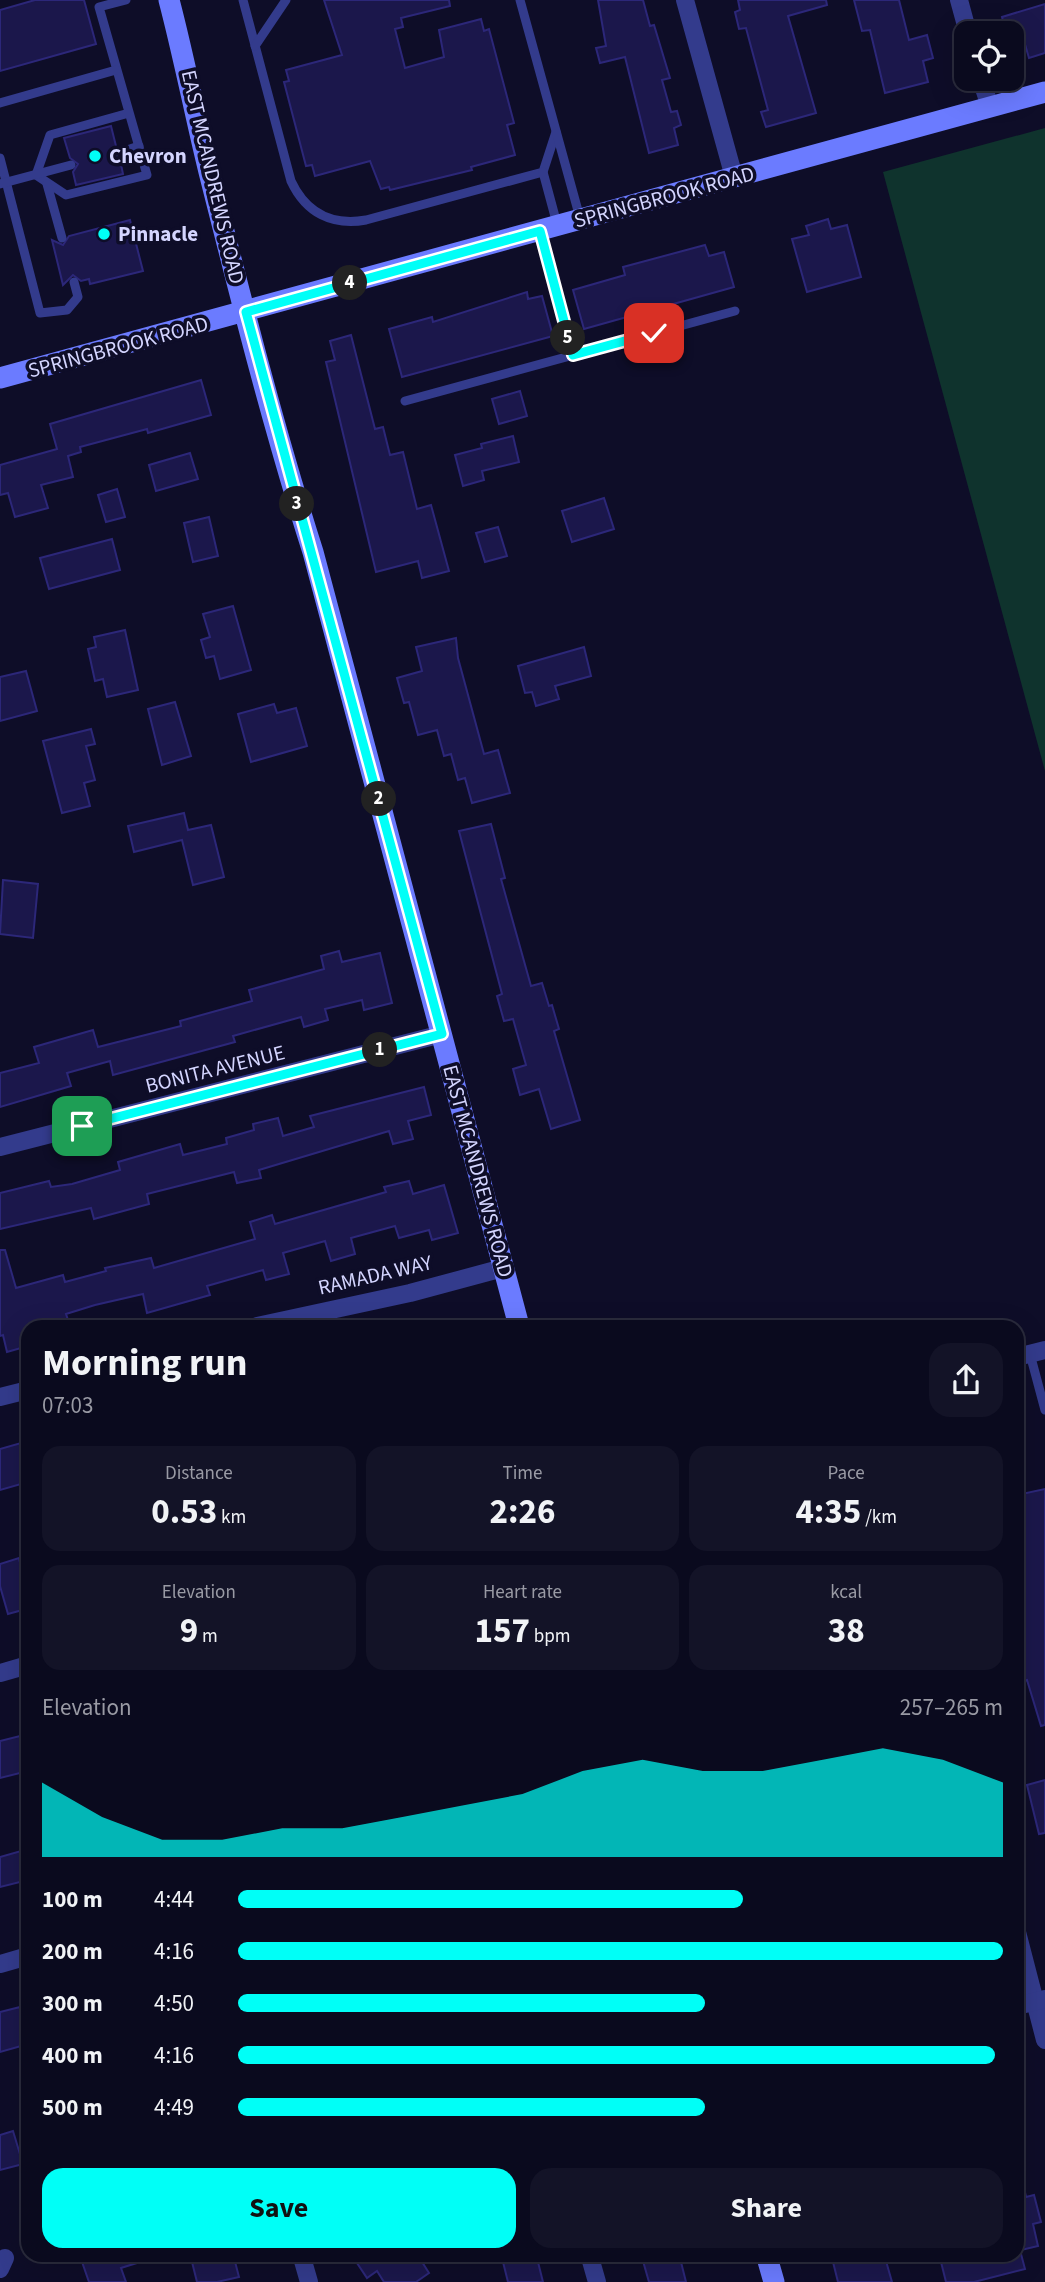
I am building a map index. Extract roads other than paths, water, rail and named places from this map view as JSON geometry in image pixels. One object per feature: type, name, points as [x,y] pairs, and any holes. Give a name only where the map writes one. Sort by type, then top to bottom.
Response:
[{"type":"main road","name":"EAST MCANDREWS ROAD","points":[[169,0],[246,312],[517,1320]]},
{"type":"main road","name":"SPRINGBROOK ROAD","points":[[0,378],[1045,92]]},
{"type":"main road","points":[[768,2262],[774,2282]]},
{"type":"street","points":[[685,0],[734,177]]},
{"type":"street","points":[[959,0],[965,21]]},
{"type":"street","points":[[984,91],[989,107]]},
{"type":"street","name":"BONITA AVENUE","points":[[0,1147],[442,1034]]},
{"type":"street","name":"RAMADA WAY","points":[[285,1320],[410,1293],[503,1268]]},
{"type":"street","points":[[0,1397],[21,1392]]},
{"type":"street","points":[[0,1673],[21,1667]]},
{"type":"street","points":[[1024,1953],[1040,2000],[1045,2040]]},
{"type":"street","points":[[0,1964],[21,1958]]},
{"type":"street","points":[[303,2262],[309,2282]]},
{"type":"street","points":[[591,2262],[597,2282]]},
{"type":"lane","points":[[36,174],[66,195],[147,175],[99,7],[126,0]]},
{"type":"lane","points":[[243,0],[291,181],[303,202],[322,216],[345,222],[366,220],[543,172]]},
{"type":"lane","points":[[255,46],[286,0]]},
{"type":"lane","points":[[520,0],[581,220]]},
{"type":"lane","points":[[0,103],[117,70]]},
{"type":"lane","points":[[36,174],[50,135],[130,113]]},
{"type":"lane","points":[[556,132],[543,172],[549,229],[573,355]]},
{"type":"lane","points":[[118,153],[139,146]]},
{"type":"lane","points":[[0,158],[3,183],[40,313],[67,310],[78,297],[74,282]]},
{"type":"lane","points":[[3,183],[71,165]]},
{"type":"lane","points":[[47,184],[62,238]]},
{"type":"lane","points":[[405,401],[735,312]]},
{"type":"lane","points":[[1031,1354],[1045,1410]]},
{"type":"place","name":"Chevron","points":[[95,156]]},
{"type":"place","name":"Pinnacle","points":[[104,234]]}]
